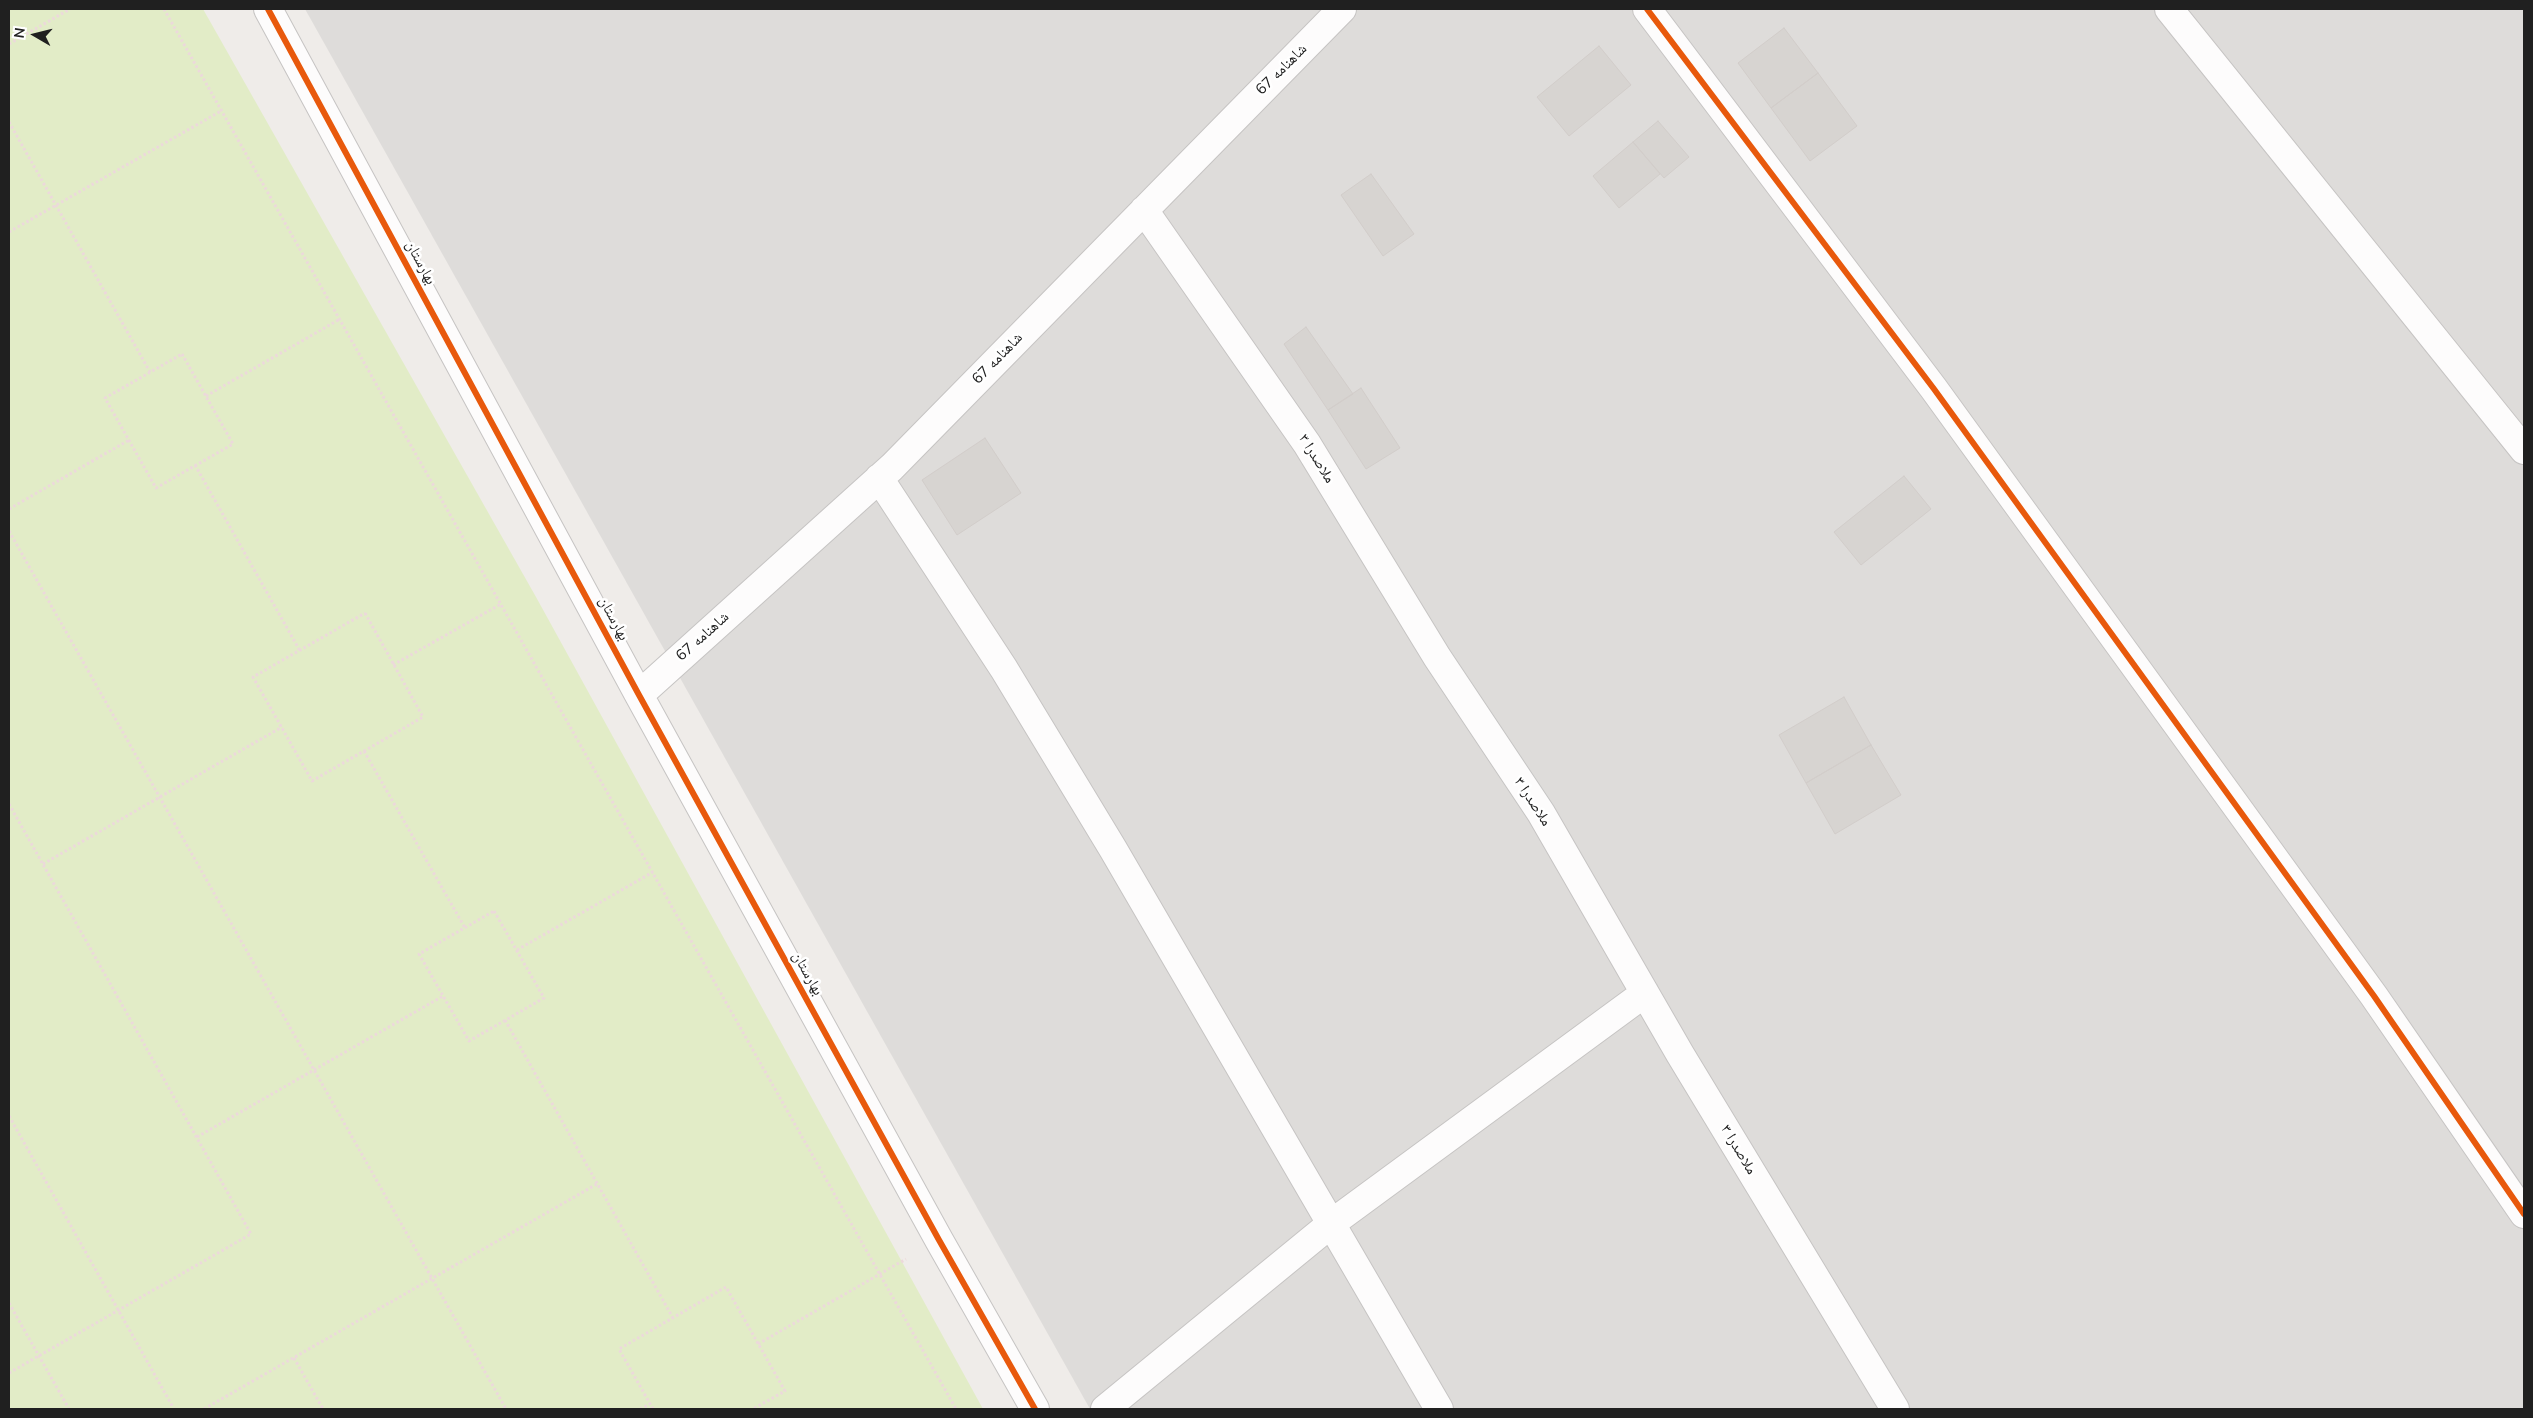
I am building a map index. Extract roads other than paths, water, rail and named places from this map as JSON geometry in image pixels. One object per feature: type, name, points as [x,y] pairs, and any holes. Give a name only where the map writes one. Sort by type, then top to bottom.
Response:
[{"type":"street","name":"بهارستان","points":[[268,9],[639,695],[939,1240],[1035,1409]]},
{"type":"street","name":"شاهنامه 67","points":[[639,695],[879,478],[1342,9]]},
{"type":"street","points":[[1648,9],[1934,389],[2374,996],[2524,1214]]},
{"type":"street","points":[[2169,9],[2524,450]]},
{"type":"street","name":"ملاصدرا ۳","points":[[1144,210],[1307,444],[1437,657],[1540,813],[1645,993],[1895,1409]]},
{"type":"street","points":[[879,478],[1009,678],[1332,1222],[1439,1409]]},
{"type":"street","points":[[1105,1409],[1332,1222],[1645,993]]}]
